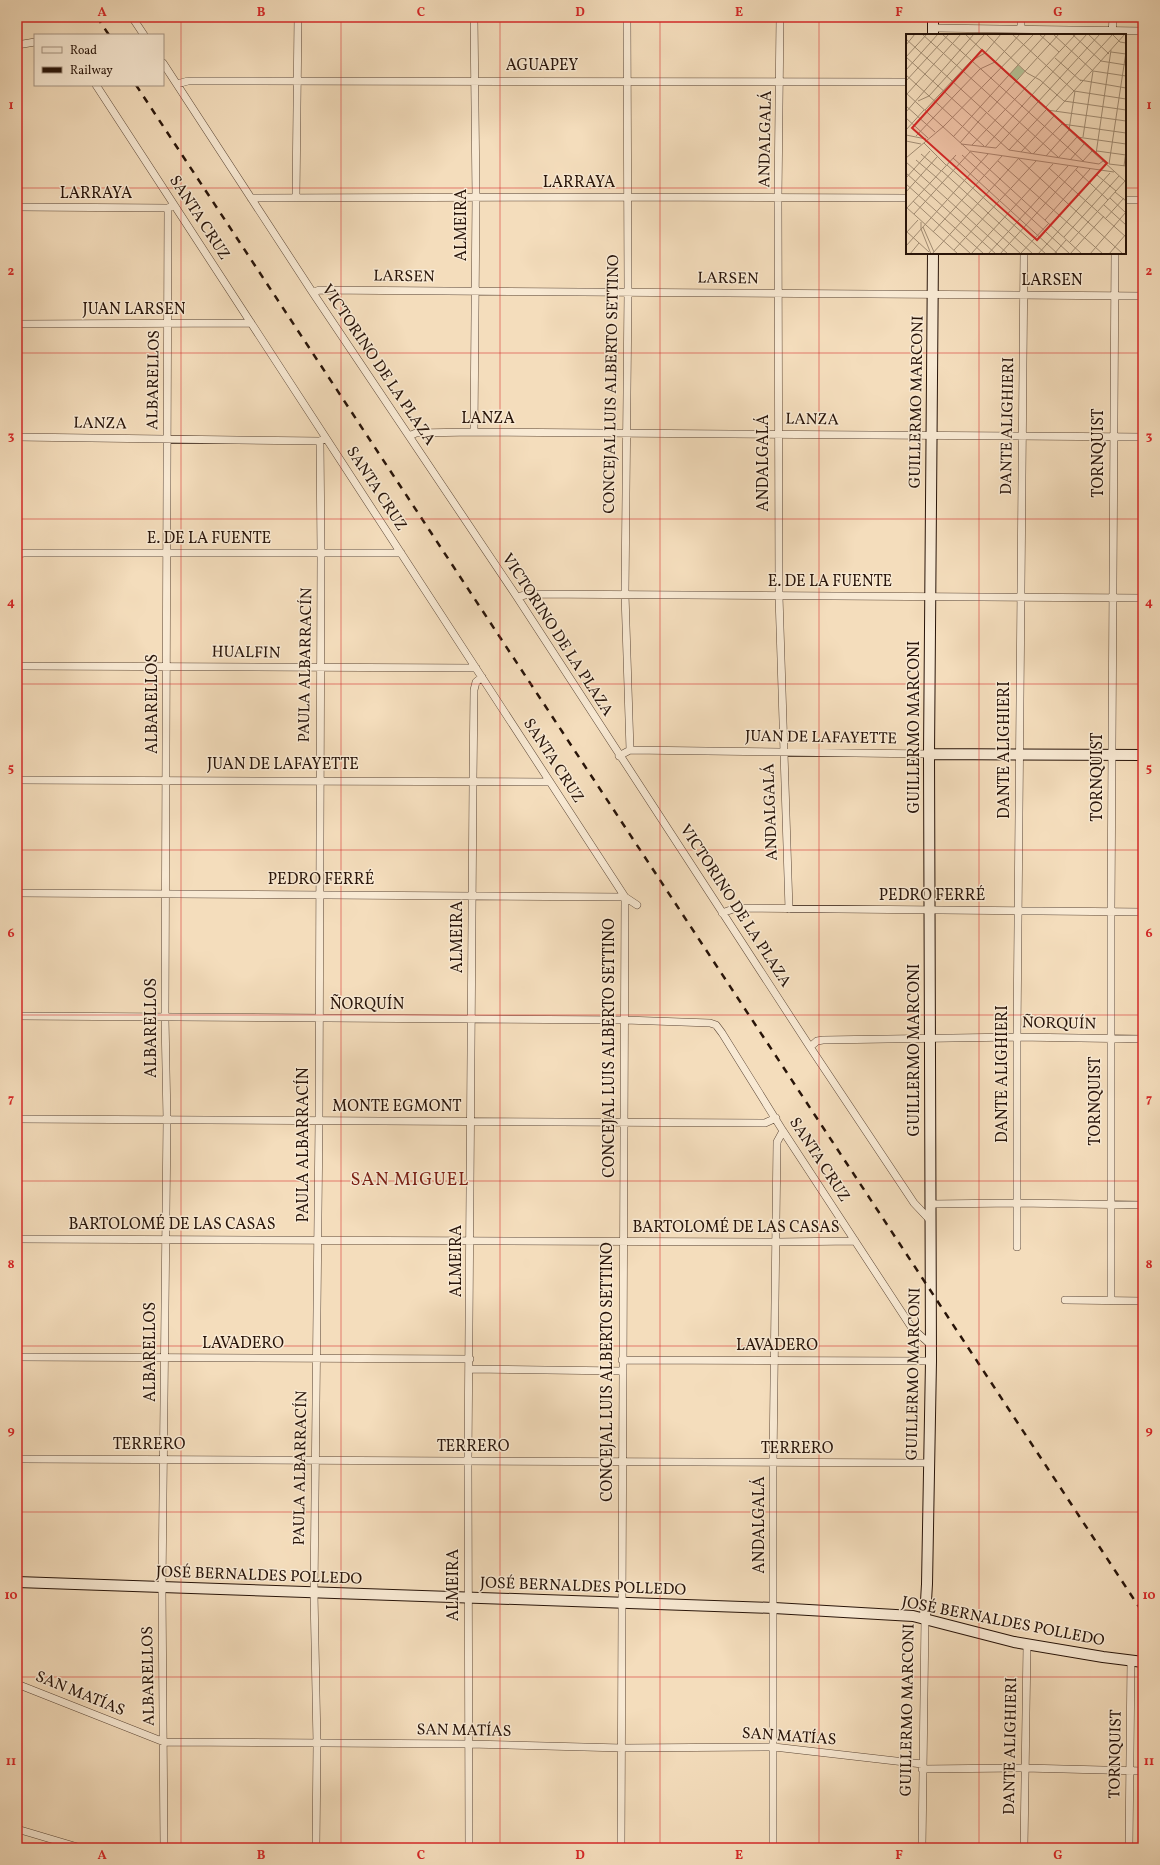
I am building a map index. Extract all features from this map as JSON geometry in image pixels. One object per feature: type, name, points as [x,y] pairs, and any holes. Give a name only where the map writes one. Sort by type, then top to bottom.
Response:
[{"type":"street","points":[[132,17],[143,34]]},
{"type":"street","points":[[296,197],[298,17]]},
{"type":"street","name":"ALMEIRA","points":[[474,17],[476,197],[474,432]]},
{"type":"street","name":"CONCEJAL LUIS ALBERTO SETTINO","points":[[627,17],[628,292],[625,594],[630,750]]},
{"type":"street","name":"ANDALGALÁ","points":[[780,17],[781,81],[778,198],[779,596],[789,909]]},
{"type":"street","points":[[933,17],[933,32],[1143,32]]},
{"type":"street","points":[[1021,17],[1021,32]]},
{"type":"street","points":[[1112,33],[1113,17]]},
{"type":"street","points":[[17,45],[34,42]]},
{"type":"street","name":"VICTORINO DE LA PLAZA","points":[[164,64],[313,293],[517,597],[619,756],[810,1047],[914,1203],[930,1220]]},
{"type":"street","name":"AGUAPEY","points":[[177,84],[188,81],[474,80],[906,82]]},
{"type":"street","name":"SANTA CRUZ","points":[[97,86],[171,207],[251,323],[323,440],[401,553],[625,897],[637,905]]},
{"type":"street","name":"LARRAYA","points":[[251,198],[906,198]]},
{"type":"street","points":[[1126,200],[1143,200]]},
{"type":"street","name":"LARRAYA","points":[[17,208],[171,207]]},
{"type":"street","name":"ALBARELLOS","points":[[164,1848],[162,1588],[165,1460],[167,1120],[165,1018],[168,666],[167,439],[171,207]]},
{"type":"street","name":"GUILLERMO MARCONI","points":[[922,1848],[922,1766],[931,1361],[929,754],[931,436],[934,296],[933,254]]},
{"type":"street","name":"DANTE ALIGHIERI","points":[[1017,1247],[1020,596],[1025,295],[1024,254]]},
{"type":"street","name":"TORNQUIST","points":[[1111,1301],[1110,1038],[1115,254]]},
{"type":"street","name":"LARSEN","points":[[313,293],[319,290],[934,296],[1143,296]]},
{"type":"street","name":"JUAN LARSEN","points":[[17,324],[251,323]]},
{"type":"street","name":"LANZA","points":[[409,436],[416,433],[474,432],[626,434],[778,433],[931,436],[1022,435],[1143,437]]},
{"type":"street","name":"LANZA","points":[[17,437],[323,440]]},
{"type":"street","name":"PAULA ALBARRACÍN","points":[[316,1848],[317,1744],[314,1593],[319,1121],[319,780],[323,440]]},
{"type":"street","name":"E. DE LA FUENTE","points":[[17,554],[167,552],[321,554],[401,553]]},
{"type":"street","name":"E. DE LA FUENTE","points":[[517,597],[529,594],[625,594],[1143,598]]},
{"type":"street","name":"HUALFIN","points":[[17,664],[21,666],[476,668]]},
{"type":"street","name":"ALMEIRA","points":[[469,1848],[468,1461],[471,1242],[474,690],[476,682],[482,677]]},
{"type":"street","name":"JUAN DE LAFAYETTE","points":[[619,756],[630,750],[783,753],[1143,755]]},
{"type":"street","name":"JUAN DE LAFAYETTE","points":[[17,780],[550,782]]},
{"type":"street","name":"PEDRO FERRÉ","points":[[17,893],[625,897]]},
{"type":"street","name":"CONCEJAL LUIS ALBERTO SETTINO","points":[[621,1848],[621,1604],[623,1462],[622,1242],[625,897]]},
{"type":"street","name":"PEDRO FERRÉ","points":[[722,913],[736,908],[1143,912]]},
{"type":"street","name":"ÑORQUÍN","points":[[17,1016],[625,1020],[705,1022],[716,1025]]},
{"type":"street","name":"SANTA CRUZ","points":[[716,1025],[783,1131],[912,1328],[931,1345]]},
{"type":"street","name":"ÑORQUÍN","points":[[810,1047],[817,1041],[823,1040],[1017,1037],[1143,1039]]},
{"type":"street","name":"MONTE EGMONT","points":[[17,1119],[765,1122],[776,1118]]},
{"type":"street","name":"ANDALGALÁ","points":[[773,1848],[773,1463],[777,1142],[783,1131]]},
{"type":"street","points":[[930,1204],[1018,1203],[1143,1205]]},
{"type":"street","name":"BARTOLOMÉ DE LAS CASAS","points":[[17,1239],[471,1242],[855,1241]]},
{"type":"street","points":[[1065,1300],[1143,1301]]},
{"type":"street","name":"LAVADERO","points":[[17,1357],[470,1359]]},
{"type":"street","name":"LAVADERO","points":[[622,1360],[931,1361]]},
{"type":"street","points":[[470,1369],[622,1371]]},
{"type":"street","name":"TERRERO","points":[[17,1459],[928,1463]]},
{"type":"street","name":"JOSÉ BERNALDES POLLEDO","points":[[17,1582],[468,1597],[621,1604],[774,1608],[913,1616],[1027,1645],[1143,1662]]},
{"type":"street","name":"DANTE ALIGHIERI","points":[[1024,1848],[1027,1645]]},
{"type":"street","name":"TORNQUIST","points":[[1129,1848],[1131,1660]]},
{"type":"street","name":"SAN MATÍAS","points":[[17,1684],[164,1742],[469,1744],[622,1748],[774,1747],[922,1766],[1143,1771]]},
{"type":"street","points":[[17,1829],[81,1848]]},
{"type":"railway","points":[[97,17],[108,34]]},
{"type":"railway","points":[[137,86],[1143,1613]]},
{"type":"district","name":"SAN MIGUEL","points":[[410,1180]]}]
